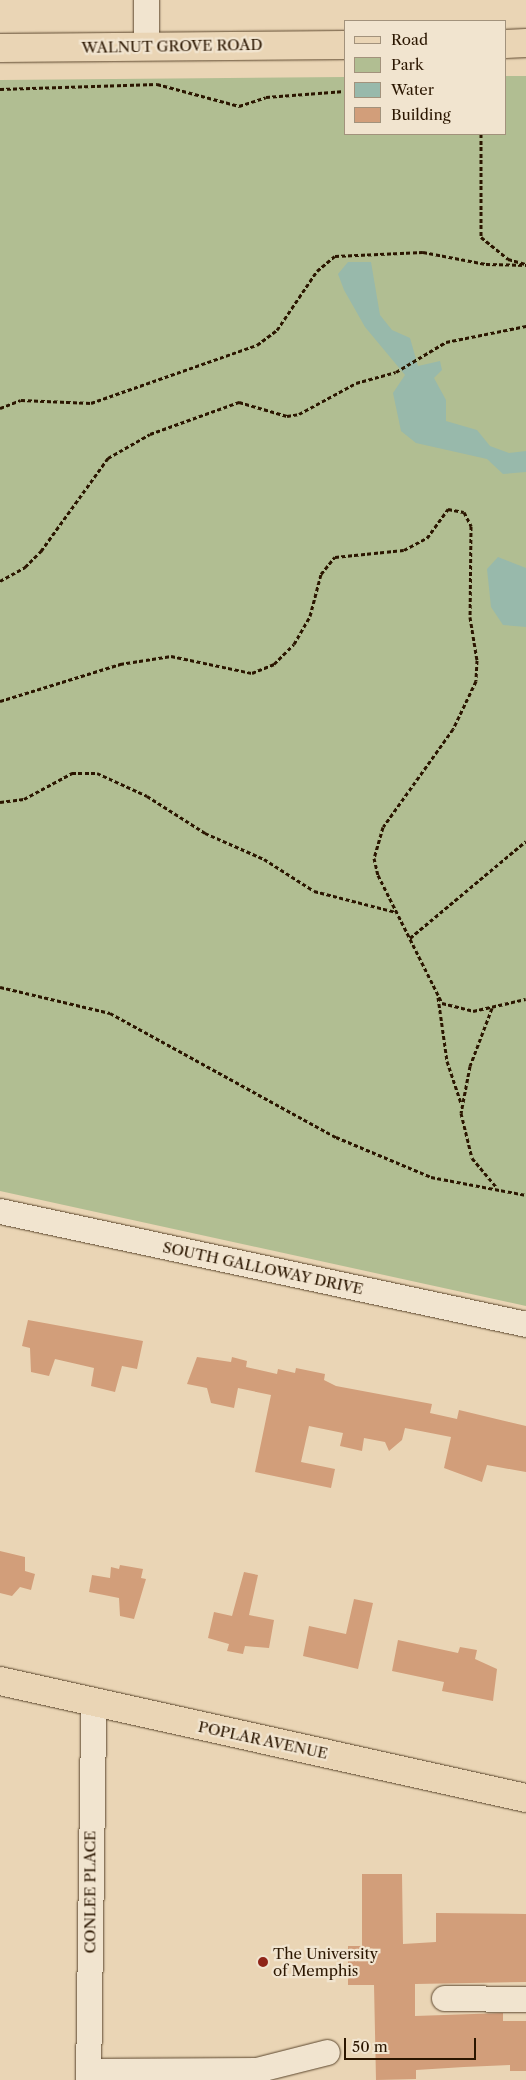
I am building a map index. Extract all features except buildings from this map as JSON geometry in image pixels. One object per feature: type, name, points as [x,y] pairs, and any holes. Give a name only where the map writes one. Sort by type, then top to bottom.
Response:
[{"type":"main road","points":[[506,44],[526,44]]},
{"type":"main road","name":"WALNUT GROVE ROAD","points":[[0,48],[344,45]]},
{"type":"main road","name":"POPLAR AVENUE","points":[[0,1681],[526,1798]]},
{"type":"street","points":[[146,0],[146,46]]},
{"type":"street","name":"SOUTH GALLOWAY DRIVE","points":[[0,1211],[526,1324]]},
{"type":"street","name":"CONLEE PLACE","points":[[88,2076],[93,1703]]},
{"type":"street","points":[[444,1998],[526,1999]]},
{"type":"street","points":[[88,2076],[256,2070],[327,2052]]},
{"type":"path","points":[[0,89],[157,84],[240,106],[266,97],[344,91]]},
{"type":"path","points":[[481,135],[481,237],[508,259],[526,264]]},
{"type":"path","points":[[0,408],[21,400],[91,403],[257,345],[277,330],[317,271],[335,256],[423,252],[486,264],[526,264]]},
{"type":"path","points":[[0,581],[25,568],[41,551],[103,464],[124,447],[239,402],[287,416],[299,414],[356,383],[396,372],[418,358],[470,334],[526,326]]},
{"type":"path","points":[[0,701],[120,664],[171,656],[252,673],[274,664],[294,644],[310,616],[320,574],[335,557],[404,550],[427,538],[448,509],[464,512],[471,526],[470,617],[476,682],[453,729],[400,800],[375,844],[378,875],[438,997],[446,1061],[462,1105],[468,1150],[498,1189]]},
{"type":"path","points":[[0,802],[24,799],[72,773],[97,773],[147,796],[205,833],[264,859],[314,891],[396,912]]},
{"type":"path","points":[[410,938],[526,841]]},
{"type":"path","points":[[0,987],[110,1013],[336,1137],[431,1177],[526,1196]]},
{"type":"path","points":[[438,997],[452,1009],[492,1007],[526,1000]]},
{"type":"path","points":[[462,1105],[470,1066],[492,1007]]},
{"type":"green space","points":[[506,76],[526,76],[526,1306],[0,1191],[0,80],[344,77],[344,135],[506,135]]},
{"type":"water","points":[[348,262],[371,262],[380,315],[392,330],[410,338],[418,366],[440,361],[442,370],[434,378],[446,400],[446,421],[477,430],[490,446],[509,453],[526,451],[526,472],[503,474],[487,459],[416,443],[401,431],[393,393],[405,375],[365,327],[344,290],[338,274]]},
{"type":"water","points":[[498,557],[526,568],[526,627],[503,625],[491,607],[487,569]]},
{"type":"place","name":"The University of Memphis","points":[[263,1962]]}]
